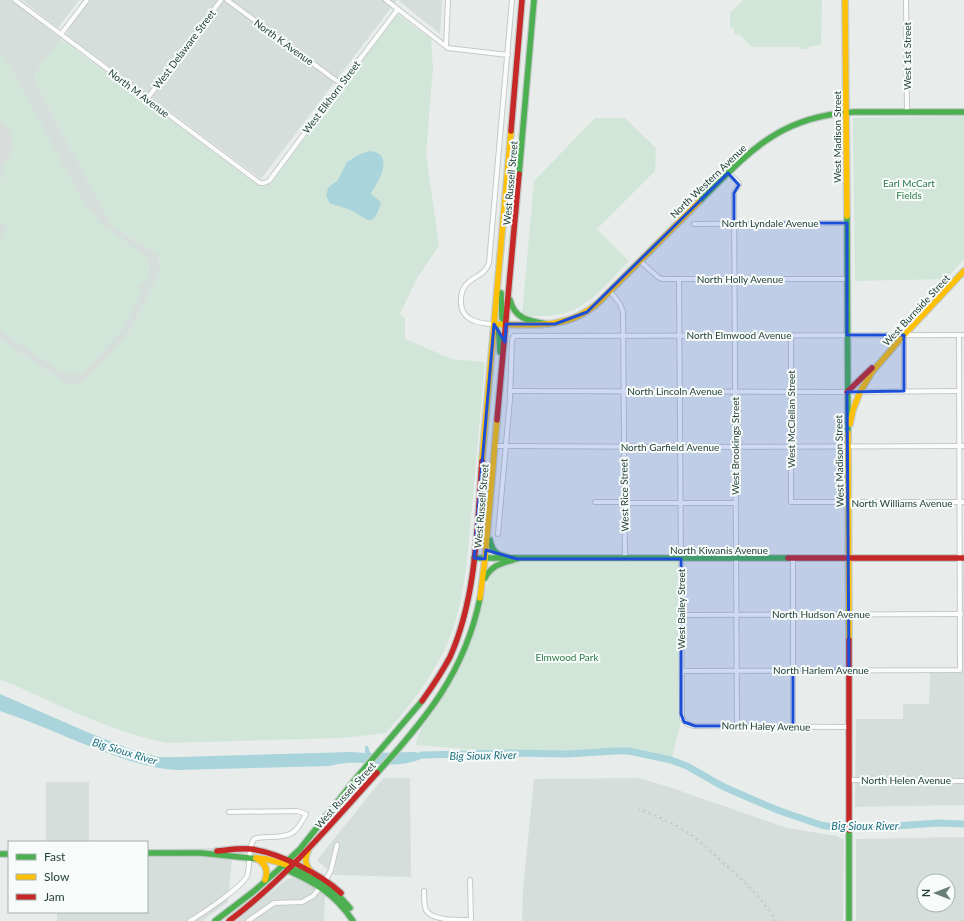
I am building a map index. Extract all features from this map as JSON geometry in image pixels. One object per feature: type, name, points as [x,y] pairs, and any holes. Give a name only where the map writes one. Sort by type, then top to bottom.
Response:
[{"type":"main road","name":"West Russell Street","points":[[215,921],[239,903],[284,864],[309,838],[429,690],[449,657],[465,614],[470,592],[474,558],[522,0]]},
{"type":"main road","name":"West Russell Street","points":[[229,921],[258,899],[291,868],[376,775],[411,734],[437,699],[460,662],[472,631],[482,592],[486,559],[534,0]]},
{"type":"main road","name":"West Madison Street","points":[[846,0],[849,921]]},
{"type":"main road","name":"North Western Avenue","points":[[494,324],[548,324],[562,322],[581,315],[592,308],[752,150],[778,132],[808,119],[828,114],[846,112],[964,112]]},
{"type":"main road","points":[[500,261],[501,314],[503,321],[506,324]]},
{"type":"main road","name":"West Burnside Street","points":[[847,392],[881,360],[964,271]]},
{"type":"main road","points":[[510,278],[511,303],[515,314],[523,319],[548,324]]},
{"type":"main road","points":[[494,324],[499,335],[501,379]]},
{"type":"main road","name":"West Burnside Street","points":[[847,438],[853,410],[860,392],[866,380],[881,360]]},
{"type":"main road","points":[[489,514],[490,542],[492,550],[500,556],[517,559]]},
{"type":"main road","name":"North Kiwanis Avenue","points":[[474,558],[962,558]]},
{"type":"main road","points":[[482,592],[487,575],[491,568],[500,563],[517,559]]},
{"type":"main road","points":[[312,845],[305,858],[305,864],[323,883],[338,894],[350,908],[354,921]]},
{"type":"main road","points":[[201,853],[237,849],[250,849],[263,852],[291,868],[323,883],[354,921]]},
{"type":"main road","points":[[148,853],[201,853],[250,857],[284,864]]},
{"type":"main road","points":[[256,858],[263,862],[267,869],[267,877],[263,882]]},
{"type":"main road","points":[[291,868],[311,872]]},
{"type":"street","name":"North M Avenue","points":[[15,0],[260,183],[264,183]]},
{"type":"street","points":[[61,34],[87,0]]},
{"type":"street","name":"West Delaware Street","points":[[147,99],[221,0]]},
{"type":"street","name":"North K Avenue","points":[[227,0],[341,84]]},
{"type":"street","points":[[386,0],[451,49],[508,55]]},
{"type":"street","points":[[446,46],[448,0]]},
{"type":"street","name":"West Russell Street","points":[[494,324],[478,323],[468,318],[462,310],[460,299],[465,286],[484,272],[489,264],[512,0]]},
{"type":"street","name":"West 1st Street","points":[[906,0],[907,112]]},
{"type":"street","name":"West Elkhorn Street","points":[[264,183],[269,181],[398,9]]},
{"type":"street","name":"West Brookings Street","points":[[728,173],[738,182],[739,185],[734,193],[737,726]]},
{"type":"street","name":"North Lyndale Avenue","points":[[694,224],[847,223]]},
{"type":"street","name":"North Holly Avenue","points":[[640,261],[662,279],[847,279]]},
{"type":"street","name":"West Bailey Street","points":[[679,279],[681,714],[684,722]]},
{"type":"street","name":"West Rice Street","points":[[610,291],[622,307],[625,559]]},
{"type":"street","name":"West McClellan Street","points":[[791,335],[791,502]]},
{"type":"street","points":[[904,335],[904,391]]},
{"type":"street","points":[[961,614],[962,446],[959,391],[962,335]]},
{"type":"street","name":"North Elmwood Avenue","points":[[514,336],[962,335]]},
{"type":"street","name":"West Russell Street","points":[[498,534],[506,447],[512,340],[514,336]]},
{"type":"street","name":"North Lincoln Avenue","points":[[510,391],[959,391]]},
{"type":"street","name":"North Garfield Avenue","points":[[495,446],[962,446]]},
{"type":"street","points":[[595,502],[736,503]]},
{"type":"street","name":"North Williams Avenue","points":[[791,502],[962,502]]},
{"type":"street","points":[[793,559],[793,726]]},
{"type":"street","name":"North Hudson Avenue","points":[[681,615],[961,614]]},
{"type":"street","name":"North Harlem Avenue","points":[[681,671],[960,670],[961,614]]},
{"type":"street","name":"North Haley Avenue","points":[[684,722],[695,726],[849,727]]},
{"type":"street","name":"North Helen Avenue","points":[[849,780],[964,781]]},
{"type":"street","name":"West Russell Street","points":[[229,812],[297,811],[306,814],[301,824],[293,833],[285,837],[256,838],[252,841],[250,849]]},
{"type":"street","points":[[248,921],[274,904],[307,900],[313,896],[331,870],[337,846]]},
{"type":"street","points":[[190,921],[242,883],[247,875],[250,849]]},
{"type":"street","points":[[424,891],[425,908],[432,918],[441,920],[471,921],[470,880]]},
{"type":"highlighted area","points":[[728,173],[739,185],[734,193],[734,223],[847,223],[847,335],[904,335],[904,391],[847,392],[849,670],[793,671],[793,726],[695,726],[684,722],[681,714],[681,559],[517,559],[486,550],[485,559],[474,558],[494,324],[505,342],[506,324],[555,324],[587,312]]},
{"type":"shaded area","points":[[0,0],[11,0],[61,39],[33,77],[112,226],[158,255],[161,271],[128,335],[80,384],[67,384],[0,340]]},
{"type":"shaded area","points":[[22,0],[79,0],[58,28]]},
{"type":"shaded area","points":[[87,0],[397,0],[261,179],[67,35],[67,32]]},
{"type":"shaded area","points":[[398,0],[442,0],[440,34]]},
{"type":"shaded area","points":[[963,561],[964,805],[855,807],[856,719],[903,719],[903,704],[929,704],[930,673],[963,672]]},
{"type":"shaded area","points":[[383,778],[410,778],[411,877],[334,875],[317,860]]},
{"type":"shaded area","points":[[639,778],[787,828],[837,836],[844,840],[843,921],[522,921],[523,888],[534,779]]},
{"type":"shaded area","points":[[46,782],[89,782],[89,841],[46,841]]},
{"type":"shaded area","points":[[964,837],[964,921],[856,921],[856,839]]},
{"type":"shaded area","points":[[233,847],[228,902],[202,921],[57,921],[57,913],[148,913],[148,849]]},
{"type":"shaded area","points":[[298,878],[325,893],[324,921],[236,921],[287,879]]},
{"type":"green space","points":[[743,0],[822,0],[821,45],[808,47],[808,49],[801,49],[801,47],[752,47],[740,35],[734,34],[734,28],[730,27],[730,13]]},
{"type":"green space","points":[[399,15],[431,39],[433,68],[426,154],[439,246],[417,278],[400,314],[405,318],[405,339],[452,359],[485,362],[464,584],[453,629],[433,671],[406,709],[386,733],[343,738],[166,743],[102,724],[0,679],[0,340],[67,384],[73,385],[83,382],[128,335],[161,271],[158,255],[112,226],[33,77],[61,39],[256,184],[264,186],[272,182],[383,33],[396,16]]},
{"type":"green space","points":[[0,51],[12,70],[86,207],[101,224],[142,254],[148,261],[150,268],[146,284],[141,281],[138,286],[143,290],[123,329],[84,371],[78,374],[69,375],[63,373],[0,330],[0,239],[8,227],[0,222],[0,181],[5,173],[1,171],[9,157],[12,137],[6,124],[0,118]]},
{"type":"green space","name":"Earl McCart Fields","points":[[964,116],[964,259],[946,279],[855,281],[853,118]]},
{"type":"green space","points":[[595,118],[625,118],[656,148],[655,171],[597,229],[629,261],[599,292],[582,305],[562,314],[552,316],[522,316],[534,181]]},
{"type":"green space","name":"Elmwood Park","points":[[517,559],[681,559],[682,718],[671,760],[629,751],[530,754],[416,745],[417,738],[434,704],[460,662],[493,566]]},
{"type":"water","points":[[370,151],[378,153],[382,157],[383,162],[381,175],[371,193],[379,200],[381,204],[378,212],[372,220],[366,219],[348,209],[330,203],[326,196],[328,188],[338,180],[347,162],[360,154]]},
{"type":"water","points":[[0,694],[87,732],[130,749],[158,757],[351,752],[365,753],[365,746],[368,746],[370,753],[414,752],[431,755],[413,762],[398,764],[349,763],[330,766],[177,770],[165,769],[121,758],[0,711]]},
{"type":"waterway","name":"Big Sioux River","points":[[422,755],[509,753],[567,754],[629,751],[671,760],[687,766],[722,786],[749,798],[780,811],[821,825],[832,827],[896,826],[938,823],[964,824]]},
{"type":"taxiway","points":[[0,128],[5,140],[5,149],[0,161]]},
{"type":"railway","points":[[640,809],[676,825],[700,842],[751,888],[776,921]]},
{"type":"traffic: fast","points":[[519,174],[534,0]]},
{"type":"traffic: fast","points":[[699,202],[734,167],[767,140],[785,129],[805,121],[828,115],[854,112],[964,112]]},
{"type":"traffic: fast","points":[[847,216],[848,433]]},
{"type":"traffic: fast","points":[[501,293],[502,318],[506,324]]},
{"type":"traffic: fast","points":[[510,300],[512,307],[519,316],[548,324]]},
{"type":"traffic: fast","points":[[495,326],[499,335],[500,352]]},
{"type":"traffic: fast","points":[[490,540],[491,546],[496,553],[517,559]]},
{"type":"traffic: fast","points":[[474,558],[788,558]]},
{"type":"traffic: fast","points":[[485,578],[493,568],[513,560]]},
{"type":"traffic: fast","points":[[377,773],[412,733],[441,693],[454,672],[473,625],[480,598]]},
{"type":"traffic: fast","points":[[215,921],[253,892],[300,849],[358,776],[422,701]]},
{"type":"traffic: fast","points":[[849,830],[849,921]]},
{"type":"traffic: fast","points":[[148,853],[201,853],[259,859]]},
{"type":"traffic: fast","points":[[0,854],[8,854]]},
{"type":"traffic: fast","points":[[287,868],[296,870],[322,882],[337,894],[350,908]]},
{"type":"traffic: fast","points":[[287,870],[316,885],[332,896],[353,921]]},
{"type":"traffic: slow","points":[[845,0],[847,216]]},
{"type":"traffic: slow","points":[[482,461],[511,131]]},
{"type":"traffic: slow","points":[[494,324],[550,324],[563,322],[587,311],[599,302],[699,202]]},
{"type":"traffic: slow","points":[[850,424],[853,410],[860,392],[872,372],[904,335],[964,271]]},
{"type":"traffic: slow","points":[[480,598],[485,559],[497,420]]},
{"type":"traffic: slow","points":[[848,433],[849,640]]},
{"type":"traffic: slow","points":[[308,851],[306,862],[307,867],[311,872]]},
{"type":"traffic: slow","points":[[256,858],[288,865]]},
{"type":"traffic: slow","points":[[256,858],[262,862],[265,867],[267,873],[265,880]]},
{"type":"traffic: jam","points":[[511,131],[522,0]]},
{"type":"traffic: jam","points":[[497,420],[519,174]]},
{"type":"traffic: jam","points":[[847,392],[872,368]]},
{"type":"traffic: jam","points":[[422,701],[450,657],[466,610],[471,585],[477,535],[482,461]]},
{"type":"traffic: jam","points":[[788,558],[964,558]]},
{"type":"traffic: jam","points":[[849,640],[849,830]]},
{"type":"traffic: jam","points":[[229,921],[250,905],[288,869],[324,832],[377,773]]},
{"type":"traffic: jam","points":[[217,851],[251,849],[274,855],[299,865],[333,886],[341,893]]}]
